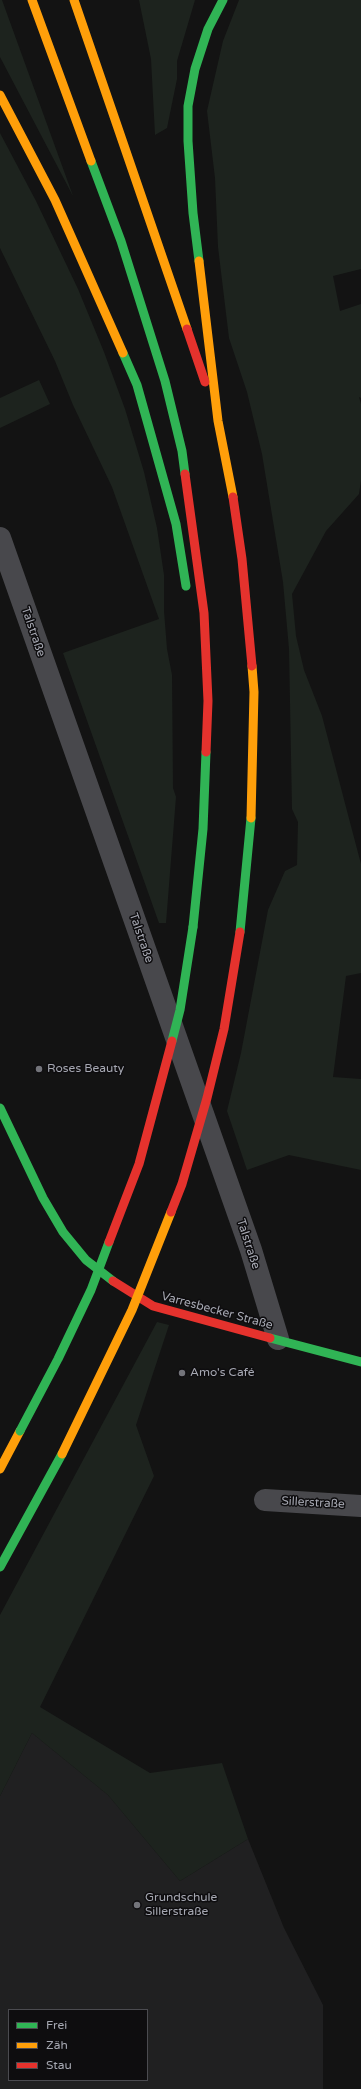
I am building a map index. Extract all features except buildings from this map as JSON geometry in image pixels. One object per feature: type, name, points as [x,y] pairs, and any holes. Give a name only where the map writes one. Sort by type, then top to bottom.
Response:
[{"type":"main road","points":[[0,1469],[58,1359],[91,1290],[138,1164],[159,1096],[180,1010],[193,927],[203,829],[207,765],[208,701],[204,613],[182,450],[165,381],[146,315],[121,241],[32,0]]},
{"type":"main road","points":[[74,0],[218,421]]},
{"type":"main road","points":[[0,1567],[62,1454],[102,1375],[132,1310],[182,1184],[207,1098],[224,1029],[240,932],[251,830],[254,692],[242,559],[232,489],[218,421],[193,213],[188,141],[188,113],[195,69],[208,29],[223,0]]},
{"type":"main road","points":[[0,95],[55,200],[137,385],[176,524],[187,592]]},
{"type":"main road","points":[[198,728],[207,765]]},
{"type":"main road","name":"Varresbecker Straße","points":[[0,1108],[43,1198],[63,1232],[86,1260],[116,1283],[153,1306],[361,1362]]},
{"type":"street","name":"Talstraße","points":[[0,538],[251,1250],[278,1339]]},
{"type":"street","name":"Sillerstraße","points":[[265,1500],[361,1506]]},
{"type":"shaded area","points":[[0,0],[2,0],[73,196],[0,57]]},
{"type":"shaded area","points":[[139,0],[195,0],[177,61],[177,79],[167,128],[155,135],[151,59]]},
{"type":"shaded area","points":[[239,0],[361,0],[361,269],[333,276],[340,311],[361,304],[361,398],[359,397],[361,404],[361,480],[359,494],[326,531],[292,594],[296,636],[304,670],[322,716],[361,864],[361,973],[346,976],[333,1077],[361,1079],[361,1170],[289,1155],[247,1170],[227,1111],[241,1053],[268,910],[285,871],[297,865],[298,822],[292,809],[289,649],[283,582],[262,454],[247,392],[229,338],[218,247],[215,178],[207,111],[223,41]]},
{"type":"shaded area","points":[[0,133],[36,201],[78,289],[104,352],[125,409],[144,472],[157,528],[164,575],[164,611],[167,649],[172,675],[173,788],[176,797],[166,923],[159,923],[63,653],[159,619],[112,487],[73,405],[55,361],[0,248]]},
{"type":"shaded area","points":[[39,380],[50,404],[0,428],[0,398]]},
{"type":"shaded area","points":[[157,1322],[169,1325],[136,1425],[154,1476],[40,1707],[150,1773],[222,1763],[248,1839],[180,1881],[108,1795],[32,1733],[0,1796],[0,1615]]},
{"type":"shaded area","name":"Grundschule Sillerstraße","points":[[32,1733],[108,1795],[180,1881],[248,1839],[284,1928],[323,2005],[323,2089],[0,2089],[0,1796]]},
{"type":"traffic: fast","points":[[199,261],[193,213],[188,141],[188,106],[195,69],[208,29],[223,0]]},
{"type":"traffic: fast","points":[[91,161],[121,241],[165,381],[182,451],[185,474]]},
{"type":"traffic: fast","points":[[123,353],[137,385],[176,524],[186,586]]},
{"type":"traffic: fast","points":[[193,927],[203,829],[206,752]]},
{"type":"traffic: fast","points":[[240,932],[251,818]]},
{"type":"traffic: fast","points":[[172,1041],[180,1010],[193,927]]},
{"type":"traffic: fast","points":[[0,1108],[43,1198],[63,1232],[86,1260],[113,1281]]},
{"type":"traffic: fast","points":[[20,1431],[58,1359],[91,1290],[109,1242]]},
{"type":"traffic: fast","points":[[270,1338],[361,1362]]},
{"type":"traffic: fast","points":[[0,1567],[62,1454]]},
{"type":"traffic: slow","points":[[32,0],[91,161]]},
{"type":"traffic: slow","points":[[74,0],[187,329]]},
{"type":"traffic: slow","points":[[0,95],[55,200],[123,353]]},
{"type":"traffic: slow","points":[[199,261],[218,421],[233,497]]},
{"type":"traffic: slow","points":[[251,818],[254,692],[252,666]]},
{"type":"traffic: slow","points":[[62,1454],[132,1310],[171,1212]]},
{"type":"traffic: slow","points":[[0,1469],[20,1431]]},
{"type":"traffic: jam","points":[[187,329],[205,382]]},
{"type":"traffic: jam","points":[[185,474],[204,613],[208,701],[206,752]]},
{"type":"traffic: jam","points":[[233,497],[242,559],[252,666]]},
{"type":"traffic: jam","points":[[171,1212],[182,1184],[207,1098],[224,1029],[240,932]]},
{"type":"traffic: jam","points":[[109,1242],[139,1164],[172,1041]]},
{"type":"traffic: jam","points":[[113,1281],[153,1306],[270,1338]]},
{"type":"place","name":"Roses Beauty","points":[[39,1069]]},
{"type":"place","name":"Amo's Café","points":[[182,1373]]},
{"type":"place","name":"Grundschule Sillerstraße","points":[[137,1905]]}]
